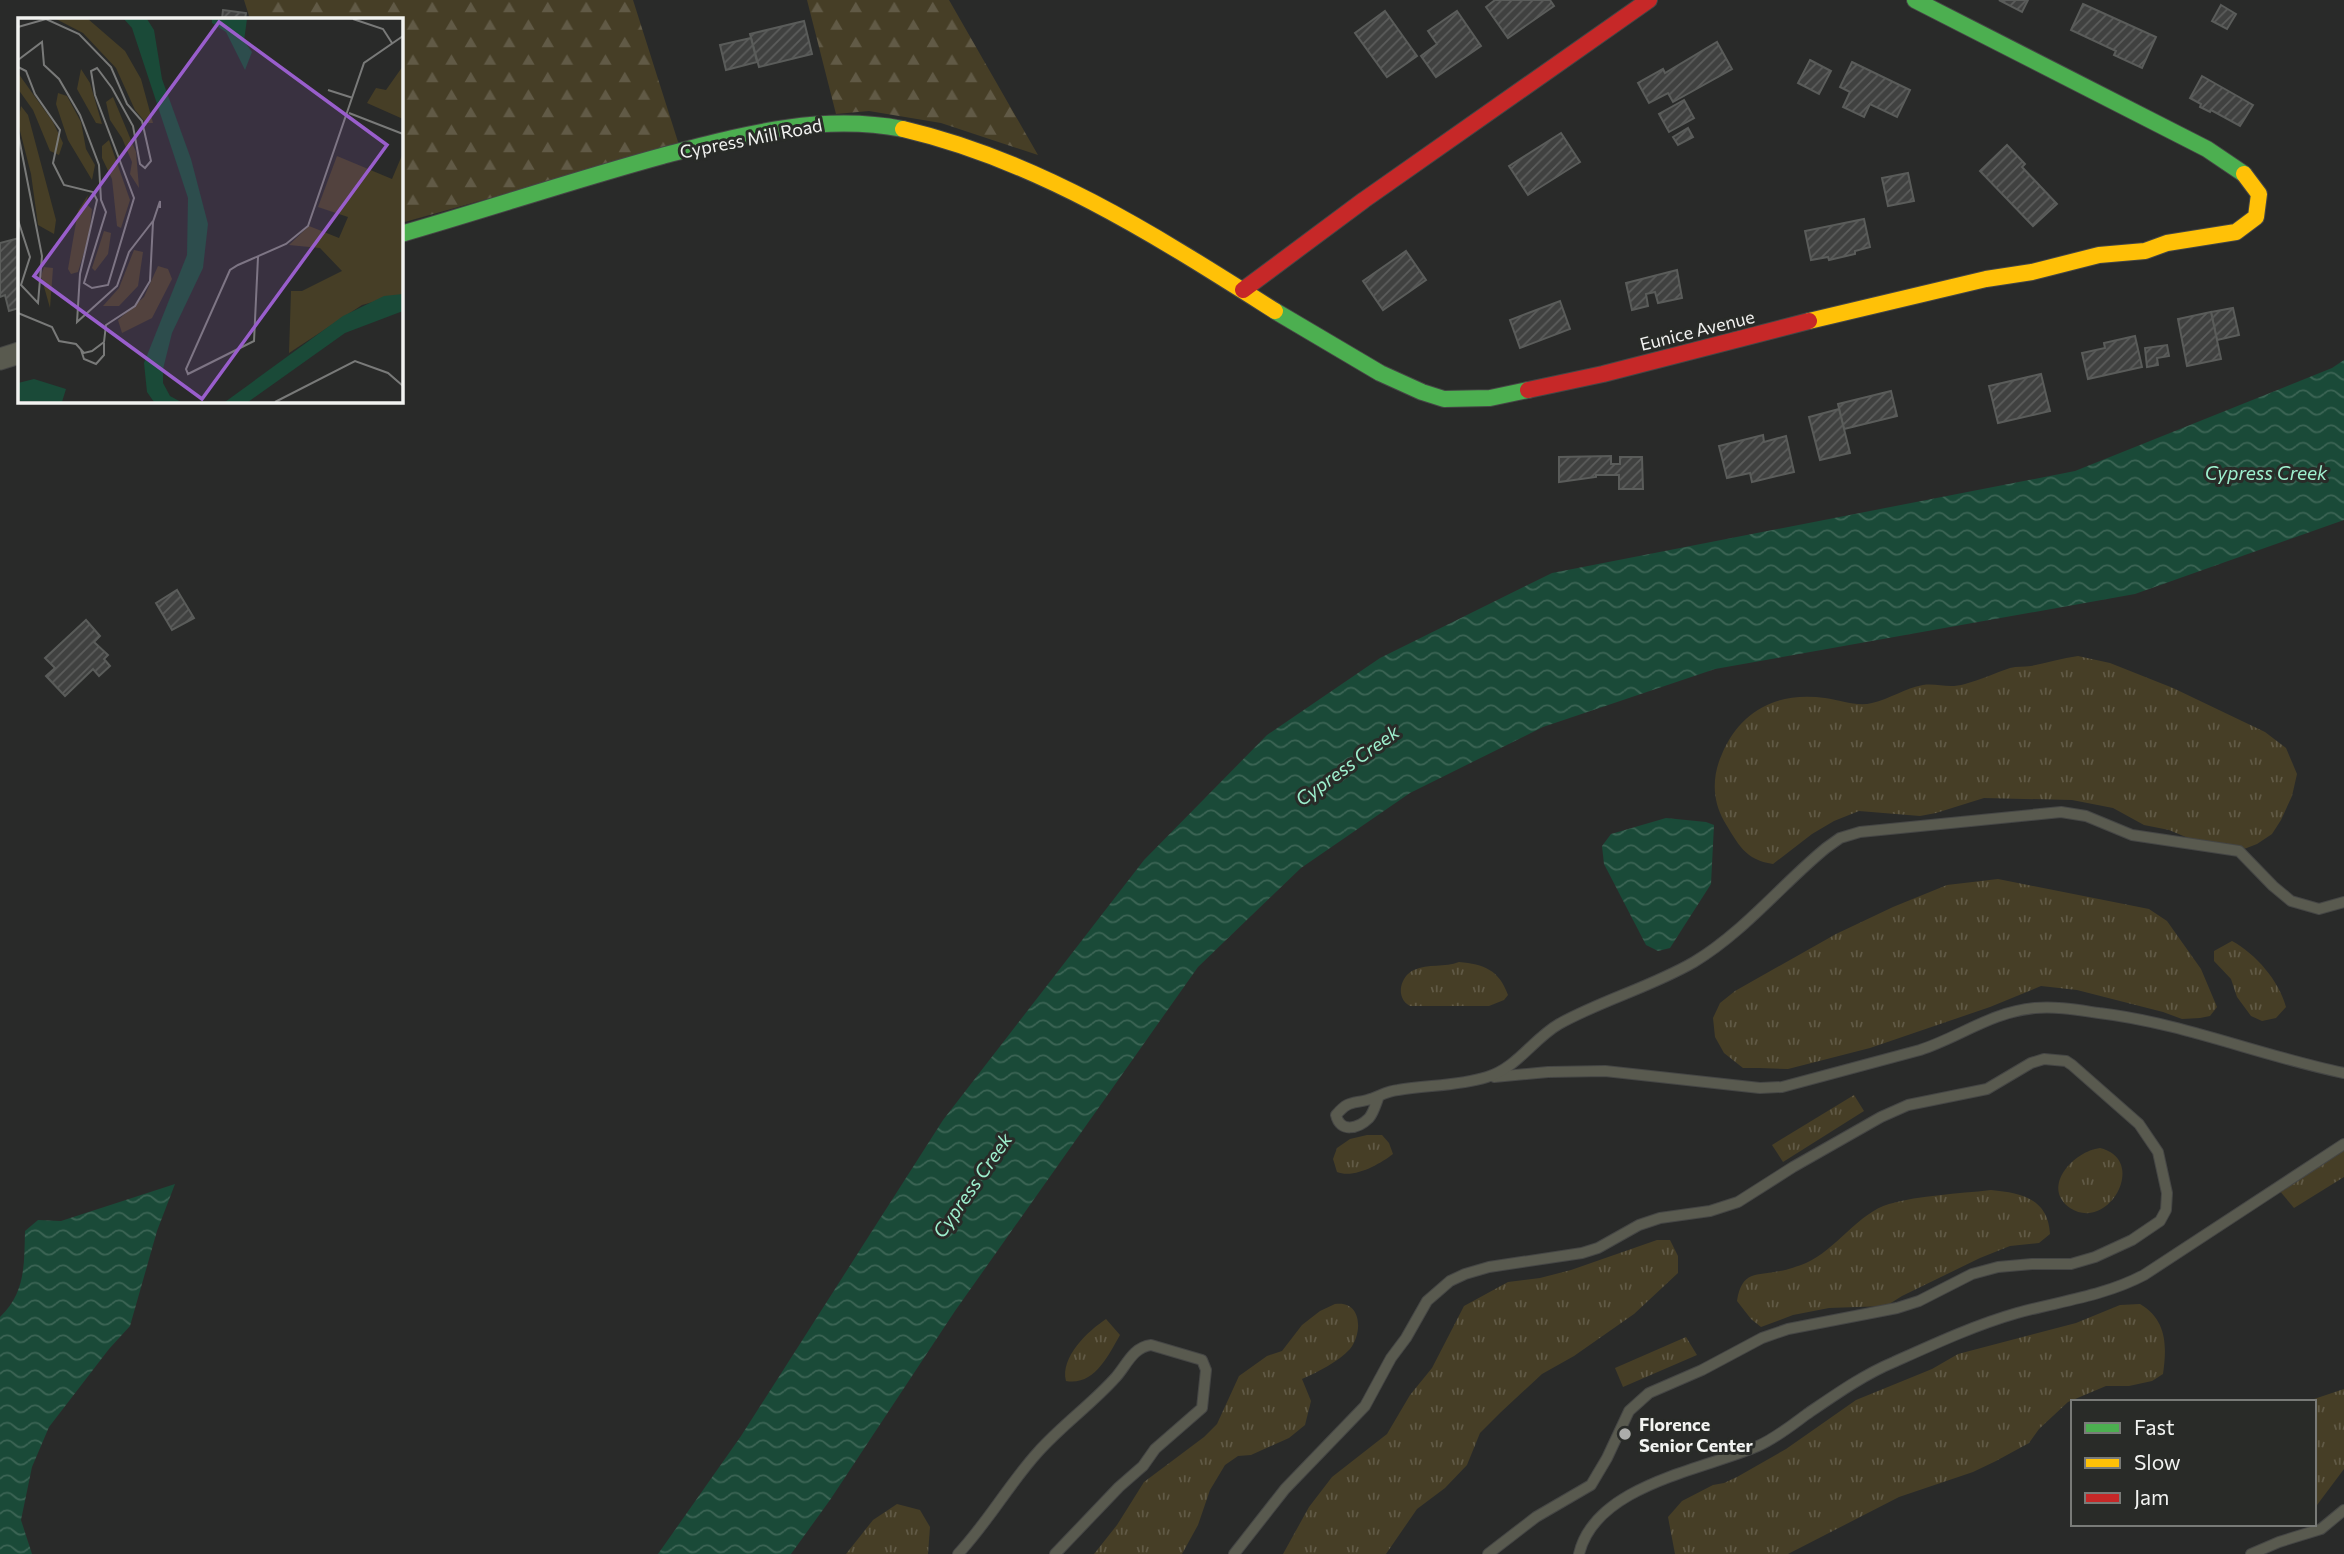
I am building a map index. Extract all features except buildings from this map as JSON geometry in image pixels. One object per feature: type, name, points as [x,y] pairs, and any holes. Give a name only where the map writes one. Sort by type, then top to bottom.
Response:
[{"type":"street","points":[[1242,290],[1364,200],[1649,0]]},
{"type":"street","name":"Eunice Avenue","points":[[1242,290],[1360,362],[1422,393],[1444,399],[1490,398],[1603,374],[1828,316],[1986,279],[2032,272],[2099,255],[2145,250],[2167,243],[2236,232],[2256,217],[2259,194],[2245,174],[2207,149],[1916,0]]},
{"type":"street","name":"Cypress Mill Road","points":[[402,234],[696,147],[788,127],[836,122],[883,124],[929,134],[1039,174],[1122,217],[1242,290]]},
{"type":"street","points":[[0,359],[18,353]]},
{"type":"lane","points":[[1485,1078],[1511,1064],[1560,1024],[1695,961],[1732,933],[1826,848],[1840,838],[1860,832],[2060,812],[2077,814],[2132,835],[2239,851],[2283,896],[2299,905],[2319,909],[2344,902]]},
{"type":"lane","points":[[1379,1096],[1394,1090],[1485,1078],[1605,1070],[1760,1088],[1782,1087],[1920,1050],[1989,1018],[2037,1007],[2143,1019],[2208,1035],[2313,1067],[2344,1073]]},
{"type":"lane","points":[[1234,1554],[1285,1489],[1365,1406],[1427,1301],[1450,1281],[1465,1274],[1489,1267],[1583,1253],[1598,1248],[1639,1225],[1660,1218],[1710,1211],[1738,1202],[1881,1117],[1908,1105],[1987,1089],[2031,1063],[2045,1059],[2072,1065],[2139,1124],[2158,1152],[2165,1175],[2166,1210],[2160,1221],[2132,1240],[2071,1264],[1998,1267],[1972,1273],[1919,1301],[1897,1308],[1788,1329],[1762,1338],[1702,1370],[1649,1393],[1629,1410],[1591,1485],[1536,1517],[1488,1554]]},
{"type":"lane","points":[[1579,1554],[1589,1531],[1605,1512],[1634,1492],[1659,1480],[1760,1445],[1849,1385],[1893,1362],[1968,1330],[2015,1314],[2104,1293],[2144,1275],[2344,1144]]},
{"type":"lane","points":[[958,1554],[1040,1450],[1117,1376],[1136,1353],[1151,1345],[1202,1360],[1206,1370],[1202,1408],[1155,1449],[1143,1466],[1104,1502],[1055,1554]]},
{"type":"lane","points":[[2251,1554],[2321,1529],[2344,1510]]},
{"type":"green space","points":[[244,0],[633,0],[679,145],[402,223],[402,18],[250,18]]},
{"type":"green space","points":[[807,0],[949,0],[1038,155],[941,123],[869,111],[836,114]]},
{"type":"green space","points":[[2078,656],[2110,663],[2173,688],[2265,732],[2286,748],[2297,774],[2292,796],[2272,834],[2239,851],[2205,845],[2169,830],[2144,825],[2113,808],[2072,800],[1984,798],[1920,816],[1859,811],[1812,834],[1773,864],[1756,859],[1743,850],[1720,813],[1715,788],[1716,771],[1722,754],[1739,726],[1763,707],[1777,701],[1808,697],[1866,704],[1916,686],[1959,685],[2010,668]]},
{"type":"green space","points":[[1998,879],[2149,909],[2167,921],[2201,969],[2217,1007],[2210,1016],[2182,1019],[2077,990],[2041,986],[1990,1007],[1870,1048],[1788,1069],[1743,1068],[1724,1053],[1715,1037],[1713,1018],[1720,1003],[1735,991],[1836,934],[1893,907],[1947,885]]},
{"type":"green space","points":[[2232,941],[2258,961],[2278,988],[2286,1007],[2276,1018],[2262,1021],[2251,1016],[2237,997],[2231,979],[2214,961],[2214,951]]},
{"type":"green space","points":[[1459,962],[1476,964],[1490,970],[1500,980],[1508,995],[1504,1000],[1489,1006],[1410,1006],[1402,998],[1401,987],[1409,973],[1425,967]]},
{"type":"green space","points":[[1854,1095],[1864,1111],[1783,1162],[1772,1145]]},
{"type":"green space","points":[[1382,1135],[1393,1154],[1359,1172],[1337,1172],[1333,1159],[1337,1148],[1350,1139]]},
{"type":"green space","points":[[2100,1148],[2114,1155],[2121,1166],[2122,1179],[2118,1192],[2098,1211],[2084,1213],[2070,1208],[2062,1200],[2058,1190],[2064,1171],[2080,1156]]},
{"type":"green space","points":[[2344,1150],[2344,1177],[2294,1208],[2279,1190]]},
{"type":"green space","points":[[1991,1190],[2013,1193],[2038,1205],[2044,1212],[2050,1234],[2039,1243],[2010,1246],[1980,1258],[1886,1306],[1829,1308],[1793,1315],[1761,1327],[1737,1301],[1746,1279],[1806,1263],[1827,1250],[1867,1215],[1889,1204],[1939,1195]]},
{"type":"green space","points":[[1657,1240],[1670,1240],[1678,1256],[1678,1273],[1634,1314],[1574,1356],[1542,1374],[1501,1412],[1480,1433],[1467,1465],[1445,1488],[1417,1509],[1386,1554],[1283,1554],[1309,1507],[1332,1477],[1387,1434],[1410,1395],[1432,1368],[1464,1306],[1508,1282],[1571,1270]]},
{"type":"green space","points":[[1335,1304],[1344,1304],[1355,1312],[1358,1319],[1357,1335],[1350,1349],[1340,1358],[1302,1379],[1311,1401],[1305,1425],[1289,1438],[1251,1455],[1238,1456],[1225,1465],[1210,1490],[1198,1525],[1182,1554],[1094,1554],[1117,1525],[1144,1482],[1217,1424],[1239,1376],[1267,1356],[1282,1351],[1302,1325],[1320,1311]]},
{"type":"green space","points":[[2140,1304],[2149,1310],[2160,1326],[2165,1344],[2163,1374],[2152,1381],[2129,1386],[2106,1386],[2071,1400],[2039,1429],[2029,1443],[1996,1461],[1973,1472],[1899,1497],[1788,1554],[1675,1554],[1668,1517],[1682,1501],[1713,1485],[1737,1477],[1786,1449],[1856,1400],[1932,1369],[1958,1354],[2076,1323],[2120,1305]]},
{"type":"green space","points":[[1106,1319],[1120,1335],[1110,1352],[1099,1368],[1085,1379],[1066,1381],[1065,1372],[1071,1354],[1091,1330]]},
{"type":"green space","points":[[1686,1337],[1697,1355],[1623,1387],[1615,1368]]},
{"type":"green space","points":[[2344,1389],[2344,1469],[2316,1506],[2316,1400],[2311,1400]]},
{"type":"green space","points":[[897,1504],[920,1510],[930,1527],[928,1554],[846,1554],[873,1520]]},
{"type":"water","name":"Cypress Creek","points":[[2344,360],[2344,520],[2135,594],[1715,669],[1543,727],[1410,793],[1301,868],[1198,967],[955,1311],[830,1500],[791,1554],[658,1554],[741,1436],[943,1120],[1144,860],[1267,735],[1380,658],[1552,573],[2075,471],[2332,368]]},
{"type":"water","points":[[1666,818],[1714,825],[1711,884],[1670,948],[1658,951],[1646,945],[1604,864],[1602,846],[1611,834]]},
{"type":"water","points":[[175,1184],[157,1231],[130,1326],[49,1427],[32,1467],[21,1520],[32,1554],[0,1554],[0,1317],[15,1298],[19,1288],[24,1266],[25,1231],[38,1220],[61,1221]]},
{"type":"traffic: fast","points":[[1915,0],[2207,149],[2244,174]]},
{"type":"traffic: fast","points":[[402,234],[629,165],[752,134],[811,125],[841,124],[903,129]]},
{"type":"traffic: fast","points":[[1275,311],[1380,373],[1444,399],[1490,398],[1528,390]]},
{"type":"traffic: slow","points":[[903,129],[954,143],[1050,181],[1142,229],[1275,311]]},
{"type":"traffic: slow","points":[[1809,321],[2099,255],[2145,251],[2167,243],[2236,232],[2256,217],[2259,194],[2244,174]]},
{"type":"traffic: jam","points":[[1243,290],[1364,200],[1649,0]]},
{"type":"traffic: jam","points":[[1528,390],[1603,374],[1809,321]]},
{"type":"place","name":"Florence Senior Center","points":[[1625,1434]]}]
